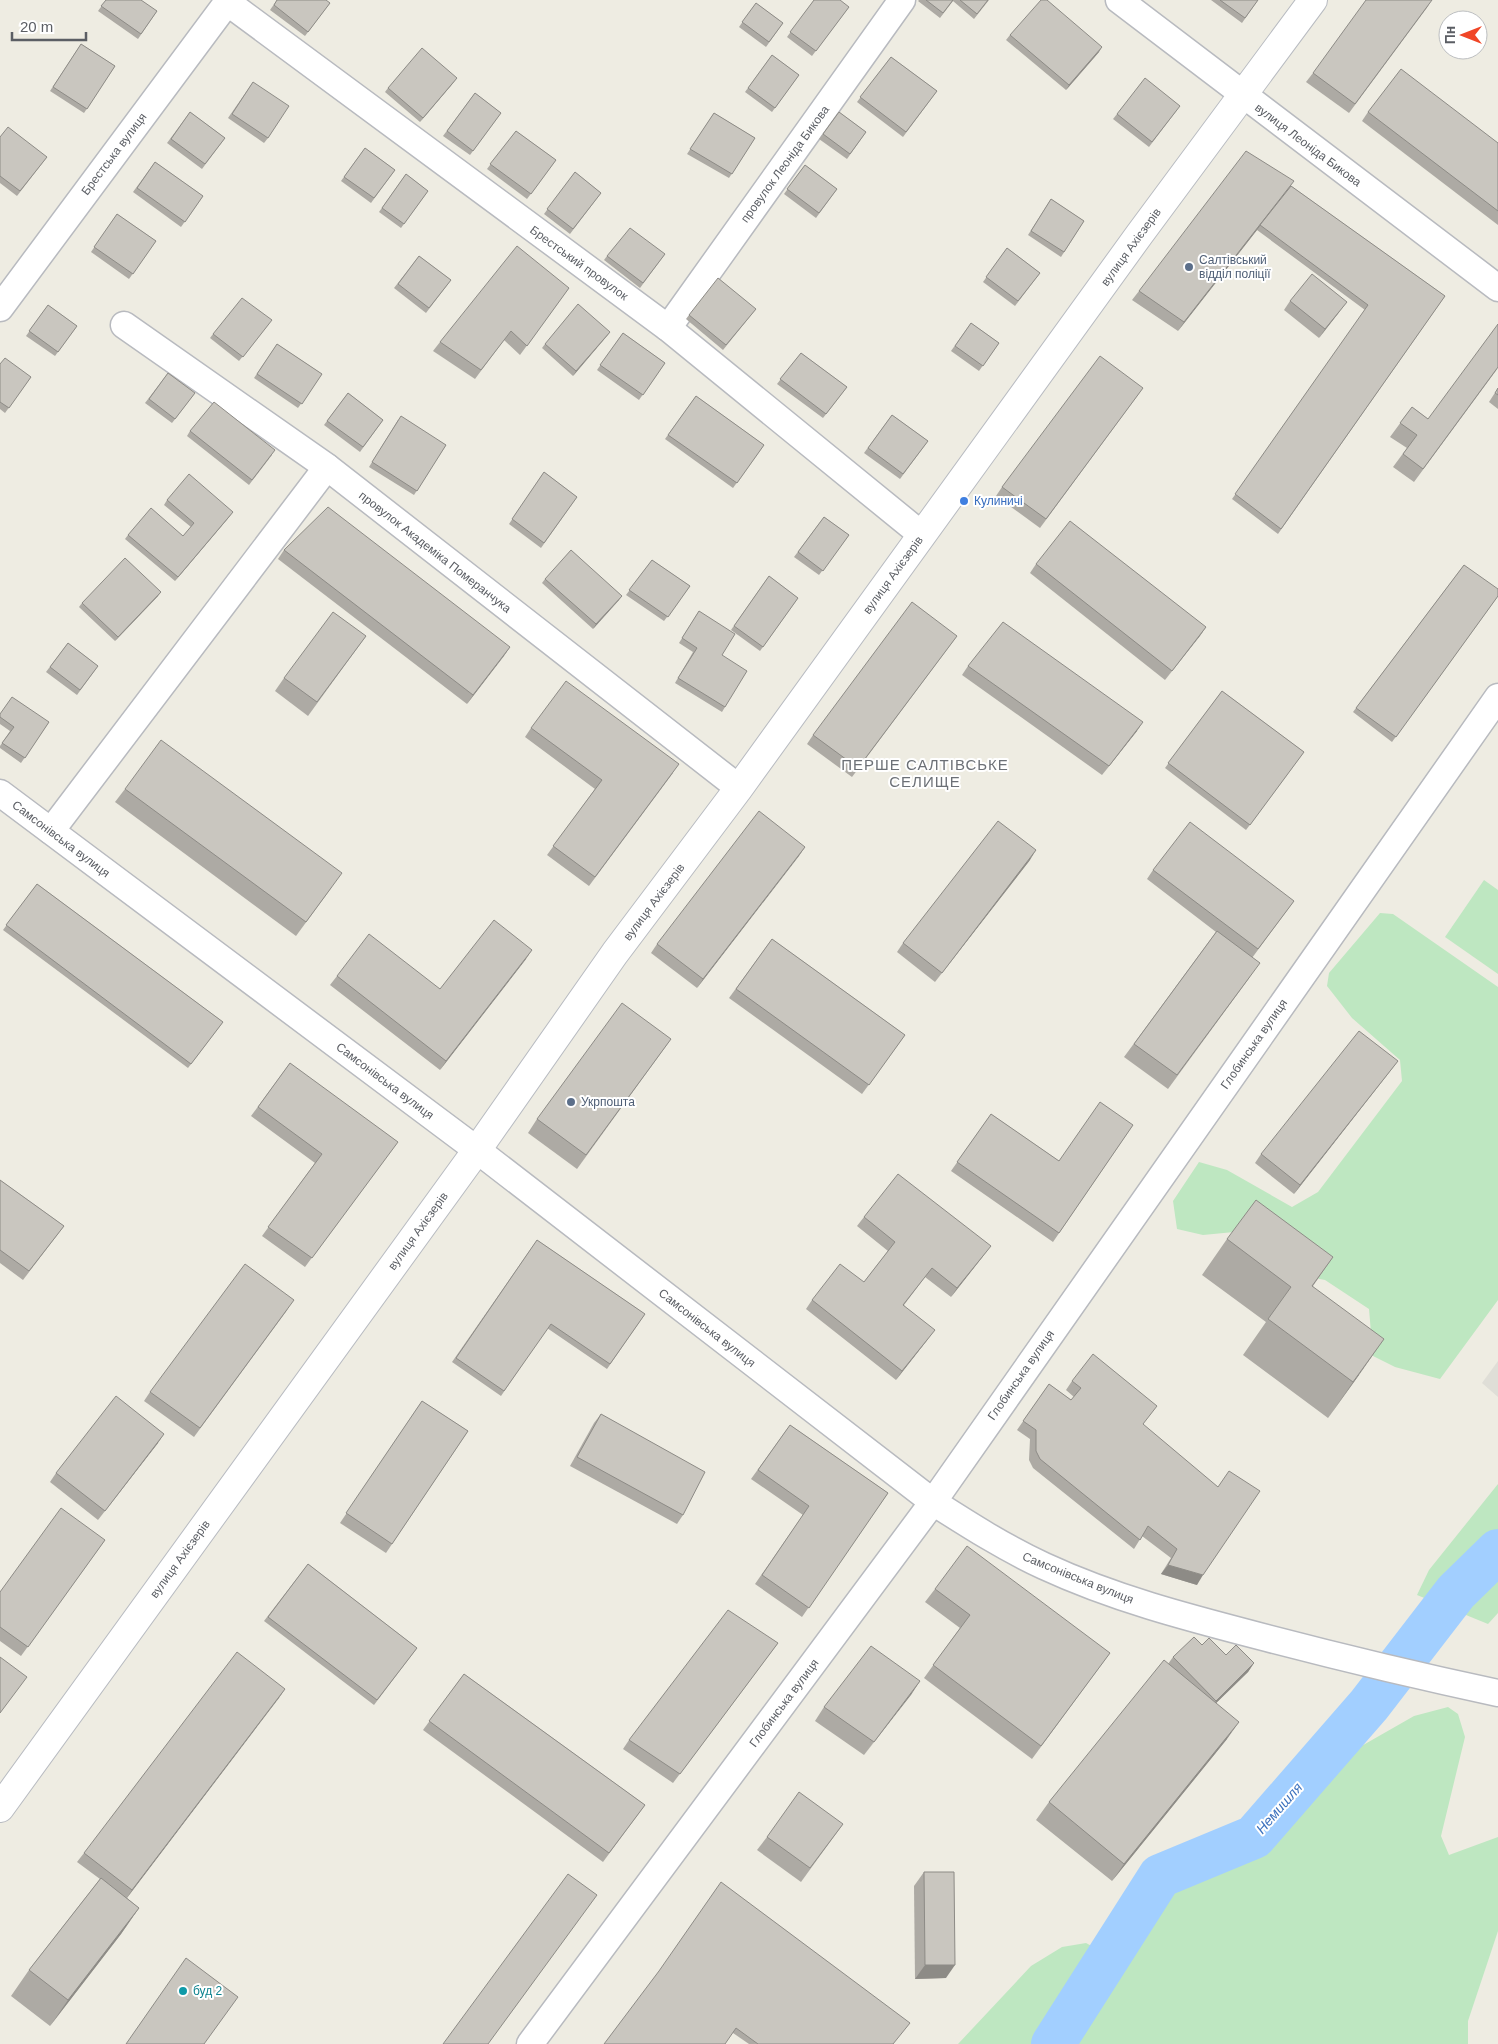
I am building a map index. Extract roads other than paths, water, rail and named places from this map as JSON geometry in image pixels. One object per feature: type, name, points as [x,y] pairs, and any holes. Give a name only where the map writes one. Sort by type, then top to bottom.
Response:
[{"type":"main road","name":"вулиця Ахієзерів","points":[[0,1808],[477,1150],[615,954],[739,788],[1128,251],[1313,0]]},
{"type":"street","name":"провулок Леоніда Бикова","points":[[668,328],[902,0]]},
{"type":"street","name":"вулиця Леоніда Бикова","points":[[1119,0],[1498,288]]},
{"type":"street","name":"Брестський провулок","points":[[228,1],[668,328],[922,535]]},
{"type":"street","name":"Брестська вулиця","points":[[0,308],[228,1]]},
{"type":"street","name":"провулок Академіка Померанчука","points":[[124,325],[326,467],[739,788]]},
{"type":"street","points":[[51,831],[326,467]]},
{"type":"street","name":"Глобинська вулиця","points":[[530,2044],[933,1502],[1498,697]]},
{"type":"street","name":"Самсонівська вулиця","points":[[0,793],[477,1150],[933,1502],[997,1543],[1045,1567],[1113,1594],[1181,1616],[1356,1662],[1498,1693]]},
{"type":"waterway","name":"Немишля","points":[[1053,2044],[1160,1876],[1254,1837],[1369,1705],[1456,1592],[1498,1551]]},
{"type":"place","name":"Салтівський відділ поліції","points":[[1189,267]]},
{"type":"place","name":"Кулиничі","points":[[964,501]]},
{"type":"place","name":"Укрпошта","points":[[571,1102]]},
{"type":"place","name":"буд 2","points":[[183,1991]]},
{"type":"district","name":"ПЕРШЕ САЛТІВСЬКЕ СЕЛИЩЕ","points":[[925,772]]}]
